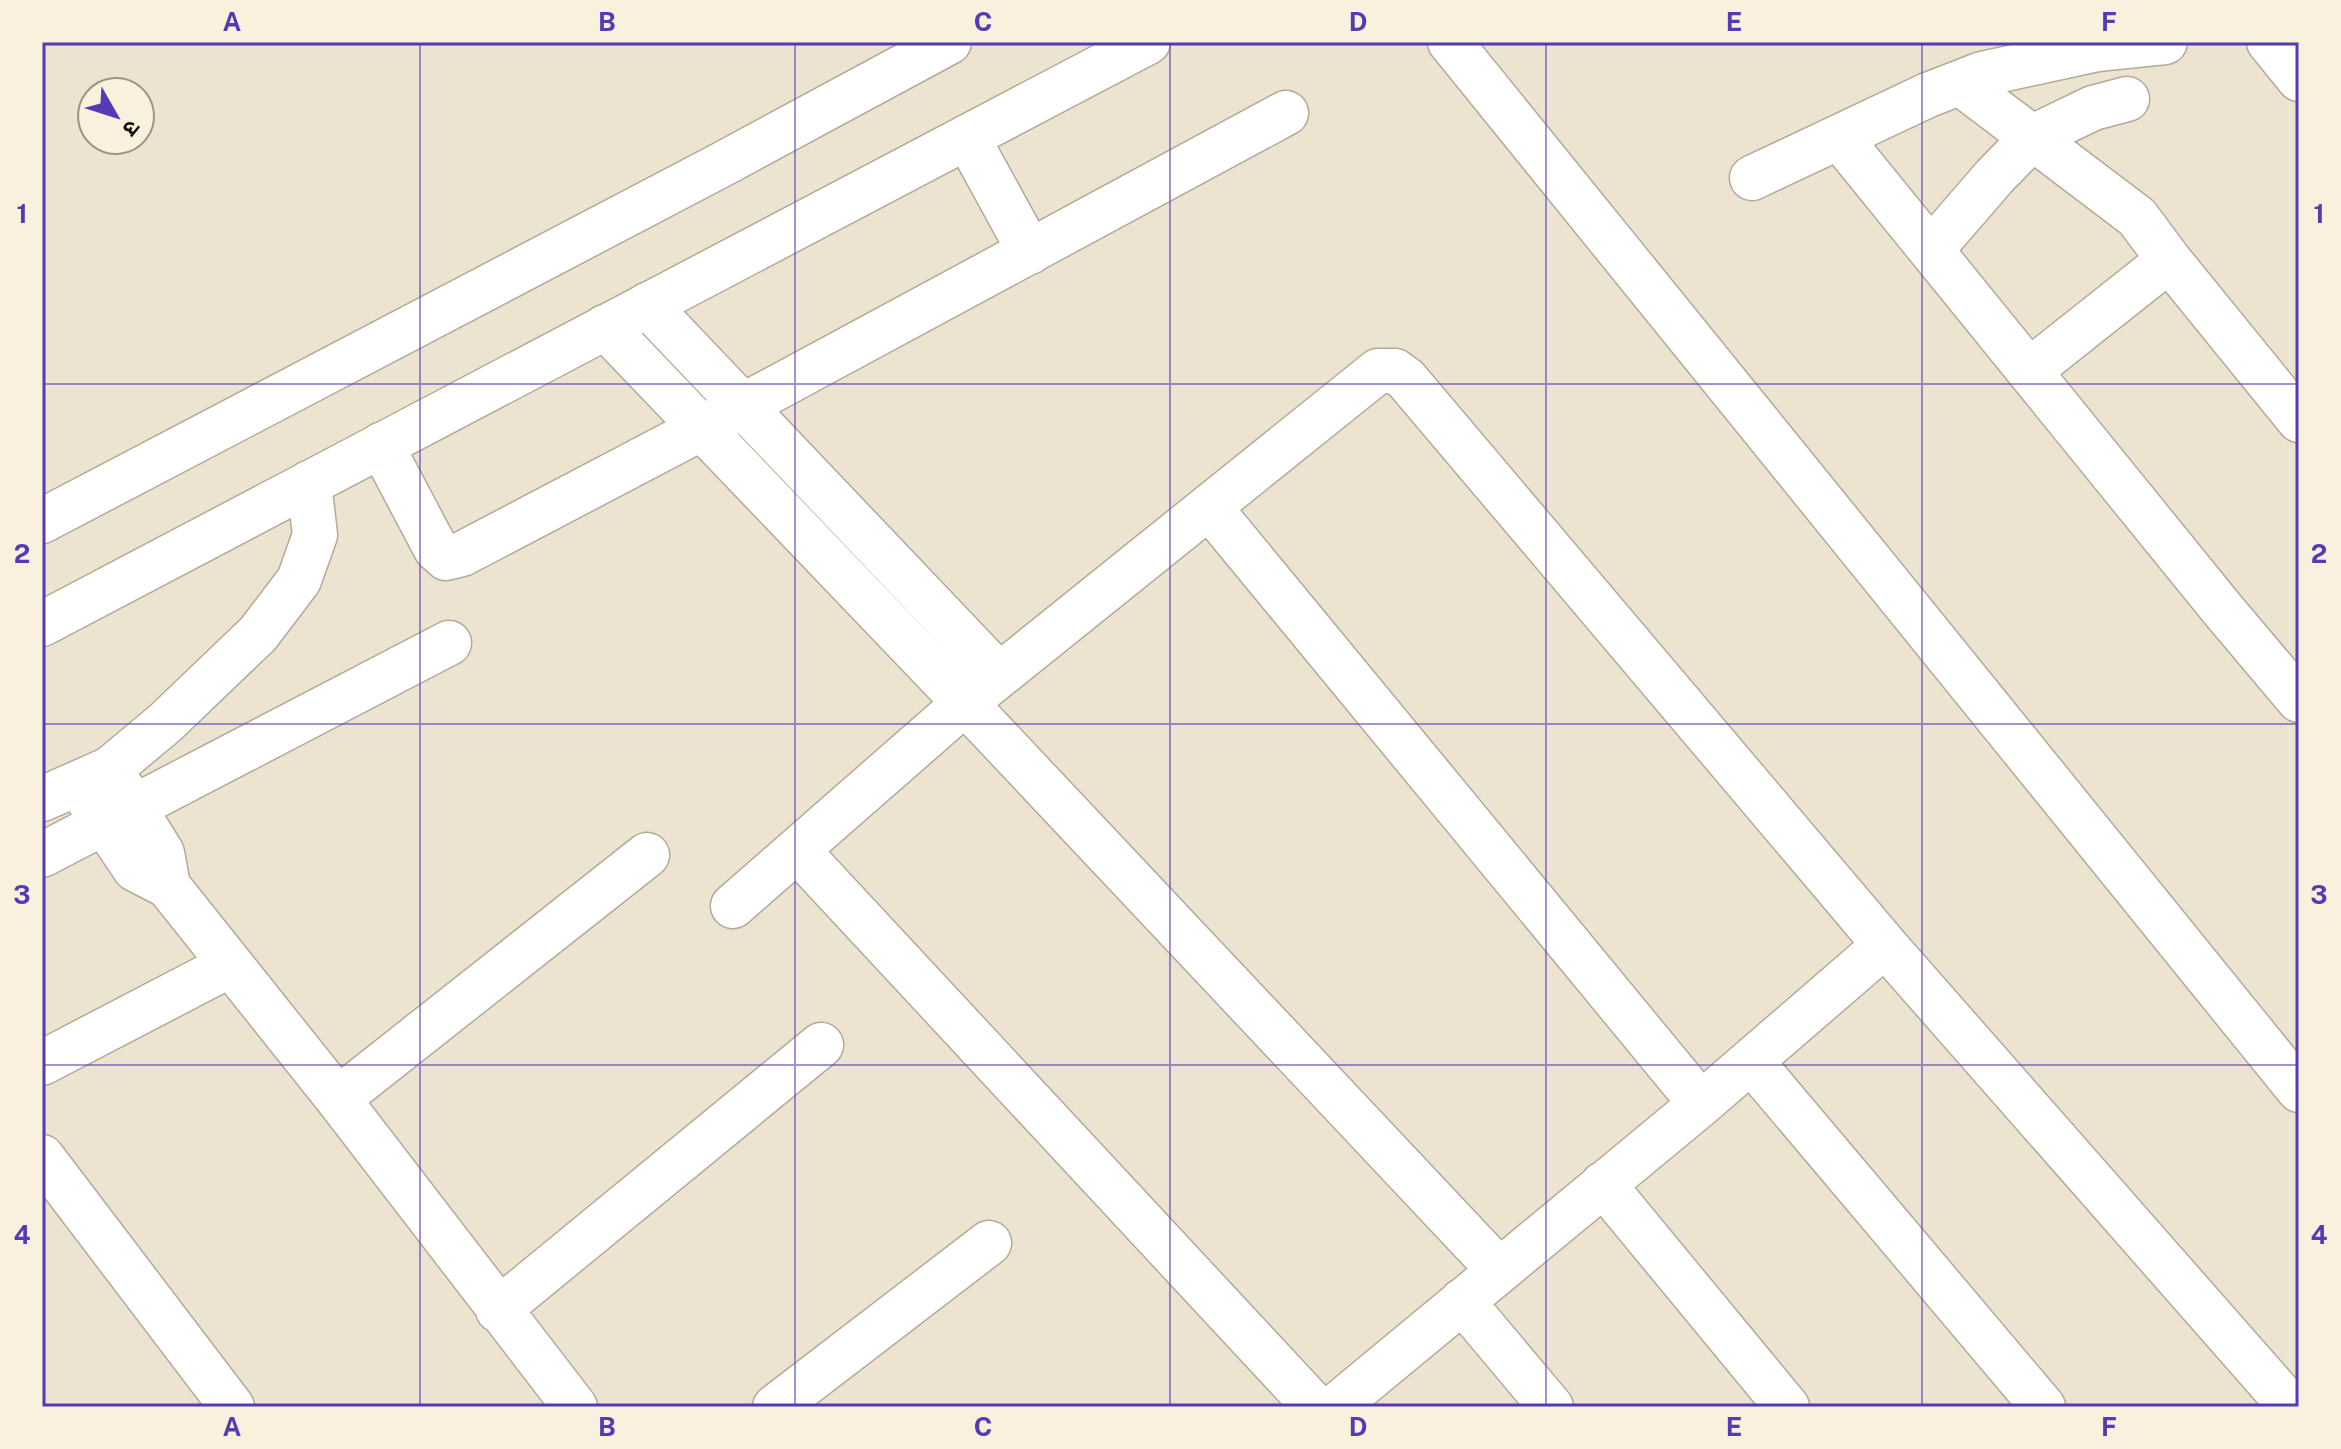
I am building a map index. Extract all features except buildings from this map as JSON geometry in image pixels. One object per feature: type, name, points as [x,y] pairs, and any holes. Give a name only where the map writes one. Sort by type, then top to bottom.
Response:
[{"type":"street","points":[[42,521],[949,42]]},
{"type":"street","points":[[42,624],[1148,42]]},
{"type":"street","points":[[1450,42],[2299,1090]]},
{"type":"street","points":[[1752,178],[1928,95],[1971,66],[2165,42]]},
{"type":"street","points":[[2269,42],[2299,79]]},
{"type":"street","points":[[1971,66],[2033,137],[2137,217],[2299,420]]},
{"type":"street","points":[[1931,250],[2033,137],[2093,108],[2127,99]]},
{"type":"street","points":[[381,445],[436,549],[446,558],[462,554],[744,406],[1286,113]]},
{"type":"street","points":[[967,137],[1030,252]]},
{"type":"street","points":[[1839,137],[2299,700]]},
{"type":"street","points":[[2029,371],[2169,260]]},
{"type":"street","points":[[647,305],[999,675]]},
{"type":"street","points":[[605,327],[965,703],[1499,1270]]},
{"type":"street","points":[[733,906],[999,675],[1378,371],[1395,371],[1406,379],[1885,945],[2291,1407]]},
{"type":"street","points":[[309,483],[315,535],[299,580],[258,634],[165,723],[77,784],[119,814],[162,853],[168,886],[338,1099],[575,1407]]},
{"type":"street","points":[[1209,507],[1701,1104]]},
{"type":"street","points":[[832,564],[865,534]]},
{"type":"street","points":[[42,855],[449,643]]},
{"type":"street","points":[[797,850],[1315,1407]]},
{"type":"street","points":[[338,1099],[647,855]]},
{"type":"street","points":[[1335,1407],[1701,1104],[1885,945]]},
{"type":"street","points":[[42,1063],[230,965]]},
{"type":"street","points":[[498,1310],[821,1045]]},
{"type":"street","points":[[1751,1061],[2043,1407]]},
{"type":"street","points":[[42,1157],[232,1407]]},
{"type":"street","points":[[1603,1184],[1787,1407]]},
{"type":"street","points":[[775,1407],[989,1243]]},
{"type":"street","points":[[1462,1301],[1551,1407]]}]
